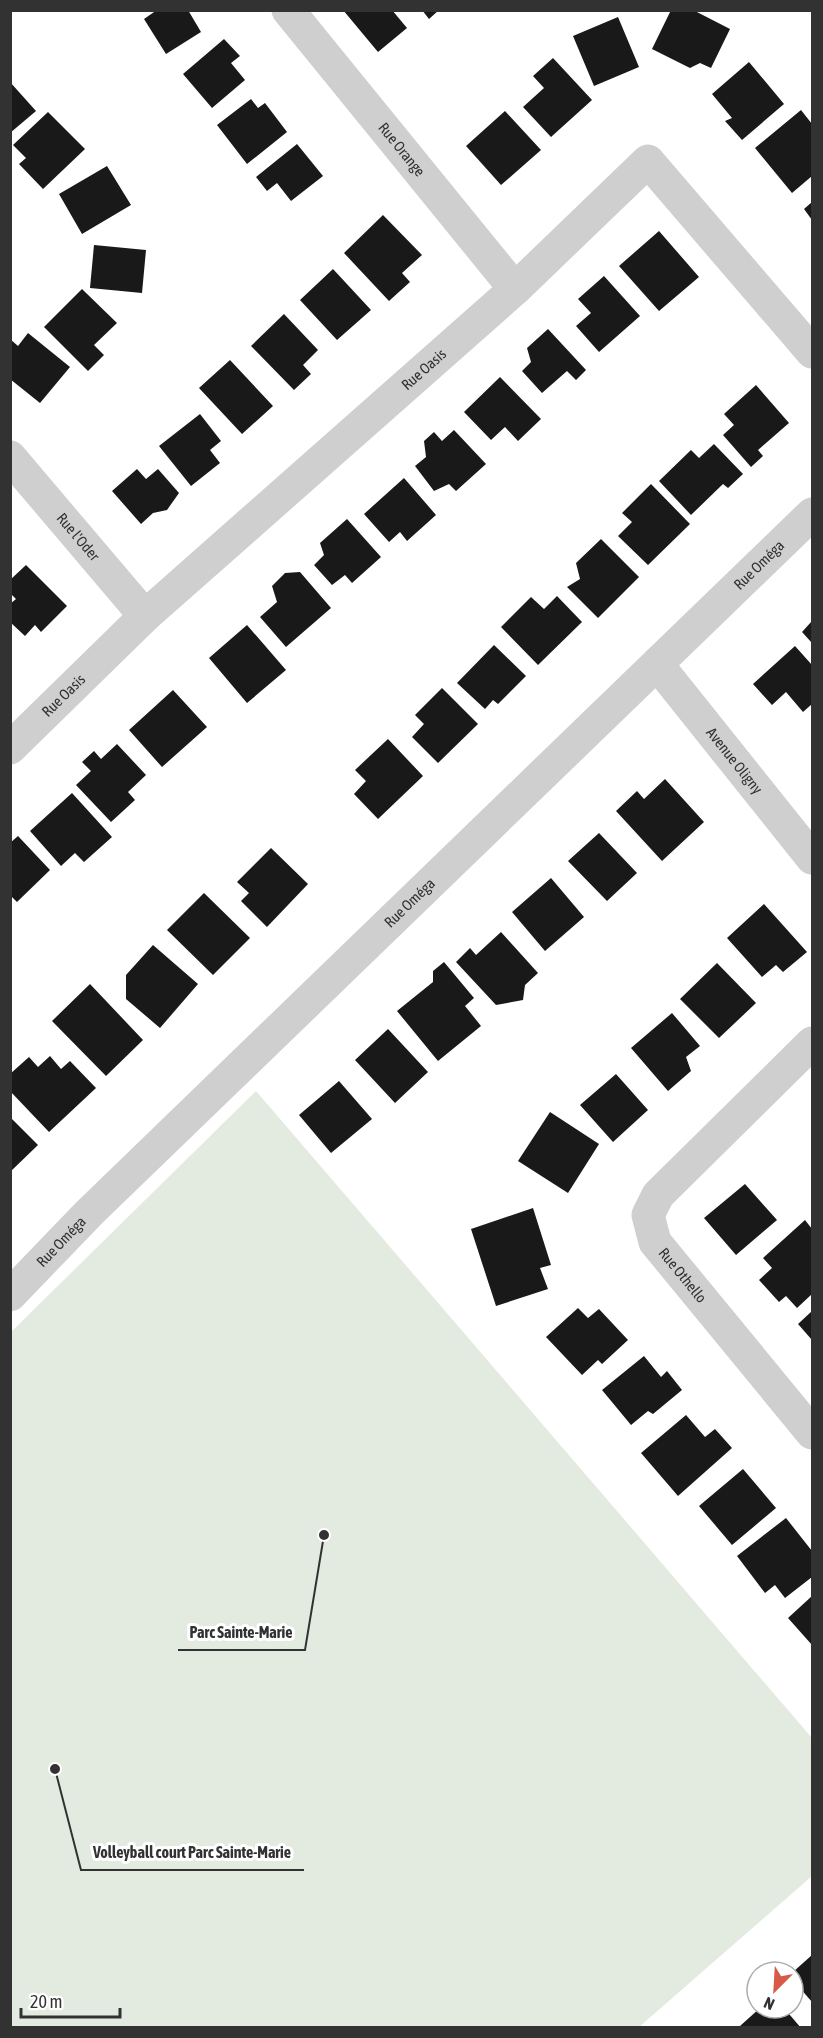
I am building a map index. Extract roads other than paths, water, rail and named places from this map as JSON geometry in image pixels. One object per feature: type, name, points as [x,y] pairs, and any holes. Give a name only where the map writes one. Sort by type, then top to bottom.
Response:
[{"type":"street","name":"Rue Orange","points":[[288,10],[515,289]]},
{"type":"street","name":"Rue Oasis","points":[[10,748],[145,616],[515,289],[648,161],[813,352]]},
{"type":"street","name":"Rue l'Oder","points":[[10,457],[145,616]]},
{"type":"street","name":"Rue Oméga","points":[[10,1294],[89,1213],[813,514]]},
{"type":"street","name":"Avenue Oligny","points":[[657,664],[813,858]]},
{"type":"street","name":"Rue Othello","points":[[813,1043],[658,1195],[648,1215],[655,1242],[813,1433]]},
{"type":"place","name":"Parc Sainte-Marie","points":[[324,1535]]},
{"type":"place","name":"Volleyball court Parc Sainte-Marie","points":[[55,1769]]}]
